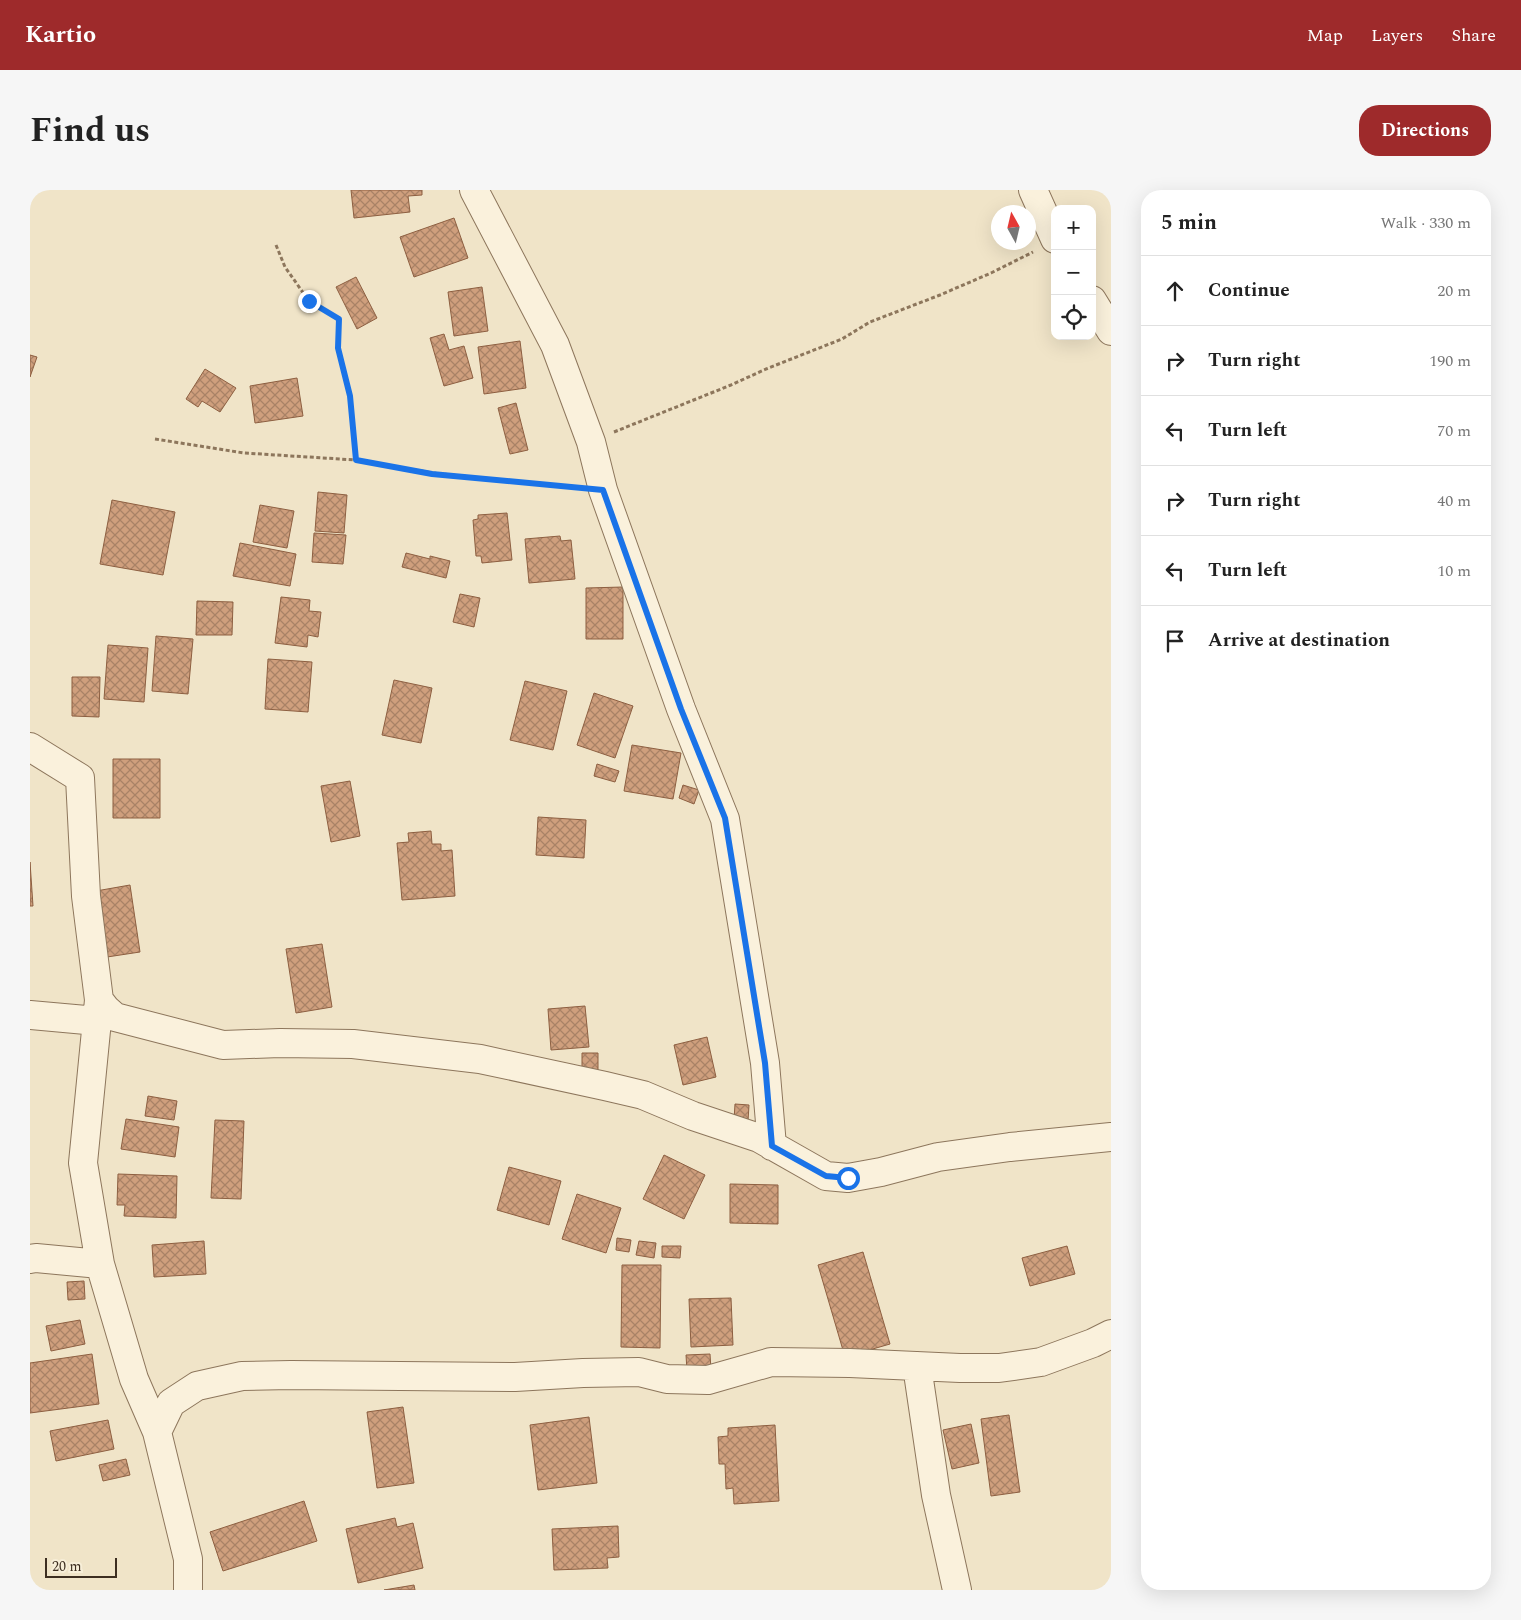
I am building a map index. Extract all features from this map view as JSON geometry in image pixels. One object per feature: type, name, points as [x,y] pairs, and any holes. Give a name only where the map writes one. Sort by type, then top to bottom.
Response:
[{"type":"street","points":[[474,190],[555,345],[591,442],[603,490],[681,709],[725,818],[765,1063],[772,1146]]},
{"type":"street","points":[[1033,190],[1051,230]]},
{"type":"street","points":[[1096,307],[1111,331]]},
{"type":"street","points":[[30,747],[80,778],[86,896],[98,1010],[83,1163],[100,1264],[134,1378],[157,1432],[188,1559],[188,1590]]},
{"type":"street","points":[[30,1015],[106,1009],[115,1017],[223,1046],[280,1043],[353,1044],[480,1059],[643,1095],[692,1116],[759,1138],[826,1176],[848,1178],[881,1172],[938,1157],[1010,1147],[1111,1137]]},
{"type":"street","points":[[30,1259],[100,1264]]},
{"type":"street","points":[[157,1432],[172,1403],[197,1386],[242,1376],[515,1377],[639,1372],[667,1379],[708,1380],[771,1362],[999,1368],[1041,1362],[1093,1343],[1111,1334]]},
{"type":"street","points":[[917,1366],[936,1495],[957,1590]]},
{"type":"path","points":[[591,442],[842,339],[870,322],[991,273],[1051,241]]},
{"type":"path","points":[[276,246],[285,267],[309,301],[339,319],[338,348],[350,396],[356,460]]},
{"type":"path","points":[[155,439],[244,453],[356,460],[432,474],[603,490]]},
{"type":"building","points":[[351,190],[422,190],[422,195],[408,196],[410,212],[354,218]]},
{"type":"building","points":[[454,218],[468,258],[414,277],[400,237]]},
{"type":"building","points":[[356,277],[377,318],[357,329],[336,287]]},
{"type":"building","points":[[482,287],[488,331],[454,336],[448,292]]},
{"type":"building","points":[[444,334],[449,350],[464,346],[473,378],[444,386],[430,338]]},
{"type":"building","points":[[520,341],[526,388],[484,394],[478,347]]},
{"type":"building","points":[[30,355],[37,357],[30,377]]},
{"type":"building","points":[[205,369],[236,388],[220,412],[202,401],[198,407],[186,399]]},
{"type":"building","points":[[297,378],[303,416],[255,423],[250,386]]},
{"type":"building","points":[[516,403],[528,450],[510,454],[498,408]]},
{"type":"building","points":[[318,492],[347,495],[344,533],[315,531]]},
{"type":"building","points":[[112,500],[175,512],[163,575],[100,564]]},
{"type":"building","points":[[260,505],[294,511],[287,548],[253,542]]},
{"type":"building","points":[[507,513],[512,560],[482,563],[481,556],[476,556],[473,520],[478,519],[478,515]]},
{"type":"building","points":[[314,533],[346,535],[343,564],[312,562]]},
{"type":"building","points":[[560,536],[561,541],[571,540],[575,579],[529,583],[525,539]]},
{"type":"building","points":[[240,543],[296,554],[290,586],[233,576]]},
{"type":"building","points":[[406,553],[430,559],[430,556],[450,561],[446,578],[402,567]]},
{"type":"building","points":[[623,587],[623,639],[586,639],[586,588]]},
{"type":"building","points":[[460,594],[480,598],[474,627],[453,622]]},
{"type":"building","points":[[281,597],[310,600],[309,611],[321,612],[318,637],[308,635],[307,647],[275,643]]},
{"type":"building","points":[[197,601],[233,602],[232,635],[196,635]]},
{"type":"building","points":[[156,636],[193,639],[188,694],[152,691]]},
{"type":"building","points":[[108,645],[148,648],[144,702],[104,699]]},
{"type":"building","points":[[268,659],[312,662],[308,712],[265,709]]},
{"type":"building","points":[[72,677],[100,677],[99,717],[72,716]]},
{"type":"building","points":[[394,680],[432,688],[421,743],[382,735]]},
{"type":"building","points":[[525,681],[567,691],[553,750],[510,740]]},
{"type":"building","points":[[594,693],[633,706],[615,758],[577,745]]},
{"type":"building","points":[[632,745],[681,753],[673,799],[624,791]]},
{"type":"building","points":[[113,759],[160,759],[160,818],[113,818]]},
{"type":"building","points":[[597,764],[619,771],[615,782],[594,776]]},
{"type":"building","points":[[350,781],[360,836],[331,842],[321,786]]},
{"type":"building","points":[[683,785],[699,790],[694,804],[679,798]]},
{"type":"building","points":[[538,817],[586,820],[584,858],[536,855]]},
{"type":"building","points":[[431,831],[432,844],[441,844],[441,851],[452,850],[455,896],[402,900],[397,843],[409,842],[408,833]]},
{"type":"building","points":[[30,862],[33,906],[30,906]]},
{"type":"building","points":[[130,885],[140,952],[107,957],[96,891]]},
{"type":"building","points":[[322,944],[332,1007],[296,1013],[286,949]]},
{"type":"building","points":[[585,1006],[589,1047],[551,1050],[548,1009]]},
{"type":"building","points":[[707,1037],[716,1077],[683,1085],[674,1045]]},
{"type":"building","points":[[582,1053],[598,1053],[598,1075],[582,1075]]},
{"type":"building","points":[[148,1096],[177,1101],[174,1120],[145,1116]]},
{"type":"building","points":[[735,1104],[749,1105],[748,1121],[734,1120]]},
{"type":"building","points":[[126,1119],[179,1127],[175,1157],[121,1149]]},
{"type":"building","points":[[215,1120],[244,1121],[241,1199],[211,1198]]},
{"type":"building","points":[[664,1155],[705,1175],[684,1219],[643,1199]]},
{"type":"building","points":[[509,1167],[561,1181],[549,1225],[497,1210]]},
{"type":"building","points":[[118,1174],[177,1176],[176,1218],[124,1216],[125,1205],[117,1205]]},
{"type":"building","points":[[730,1184],[778,1185],[778,1224],[730,1223]]},
{"type":"building","points":[[577,1194],[621,1208],[606,1253],[562,1239]]},
{"type":"building","points":[[617,1238],[631,1240],[629,1252],[616,1250]]},
{"type":"building","points":[[204,1241],[206,1274],[154,1277],[152,1245]]},
{"type":"building","points":[[639,1241],[656,1243],[654,1258],[636,1255]]},
{"type":"building","points":[[662,1246],[681,1246],[680,1258],[662,1257]]},
{"type":"building","points":[[1067,1246],[1075,1274],[1030,1286],[1022,1258]]},
{"type":"building","points":[[863,1252],[890,1344],[845,1357],[818,1265]]},
{"type":"building","points":[[622,1265],[661,1265],[660,1348],[621,1347]]},
{"type":"building","points":[[84,1281],[85,1299],[68,1300],[67,1282]]},
{"type":"building","points":[[731,1298],[733,1345],[691,1347],[689,1299]]},
{"type":"building","points":[[80,1320],[85,1344],[51,1351],[46,1326]]},
{"type":"building","points":[[92,1354],[99,1404],[30,1413],[30,1363]]},
{"type":"building","points":[[710,1354],[711,1370],[687,1371],[686,1355]]},
{"type":"building","points":[[403,1407],[414,1483],[377,1488],[367,1412]]},
{"type":"building","points":[[1009,1415],[1020,1492],[991,1496],[981,1419]]},
{"type":"building","points":[[589,1417],[597,1483],[538,1490],[530,1425]]},
{"type":"building","points":[[108,1420],[114,1449],[56,1461],[50,1431]]},
{"type":"building","points":[[971,1424],[979,1463],[952,1469],[943,1430]]},
{"type":"building","points":[[775,1425],[779,1501],[734,1504],[733,1488],[726,1489],[725,1464],[719,1464],[718,1437],[728,1436],[728,1428]]},
{"type":"building","points":[[126,1459],[130,1475],[103,1481],[99,1465]]},
{"type":"building","points":[[304,1501],[317,1541],[223,1571],[210,1532]]},
{"type":"building","points":[[395,1518],[397,1527],[413,1523],[423,1568],[358,1583],[346,1529]]},
{"type":"building","points":[[618,1526],[619,1557],[607,1558],[608,1568],[554,1570],[552,1529]]},
{"type":"building","points":[[414,1585],[415,1590],[384,1590]]},
{"type":"route","points":[[309,301],[339,319],[338,348],[350,396],[356,460],[432,474],[603,490],[681,709],[725,818],[765,1063],[772,1146],[826,1176],[848,1178]]}]
